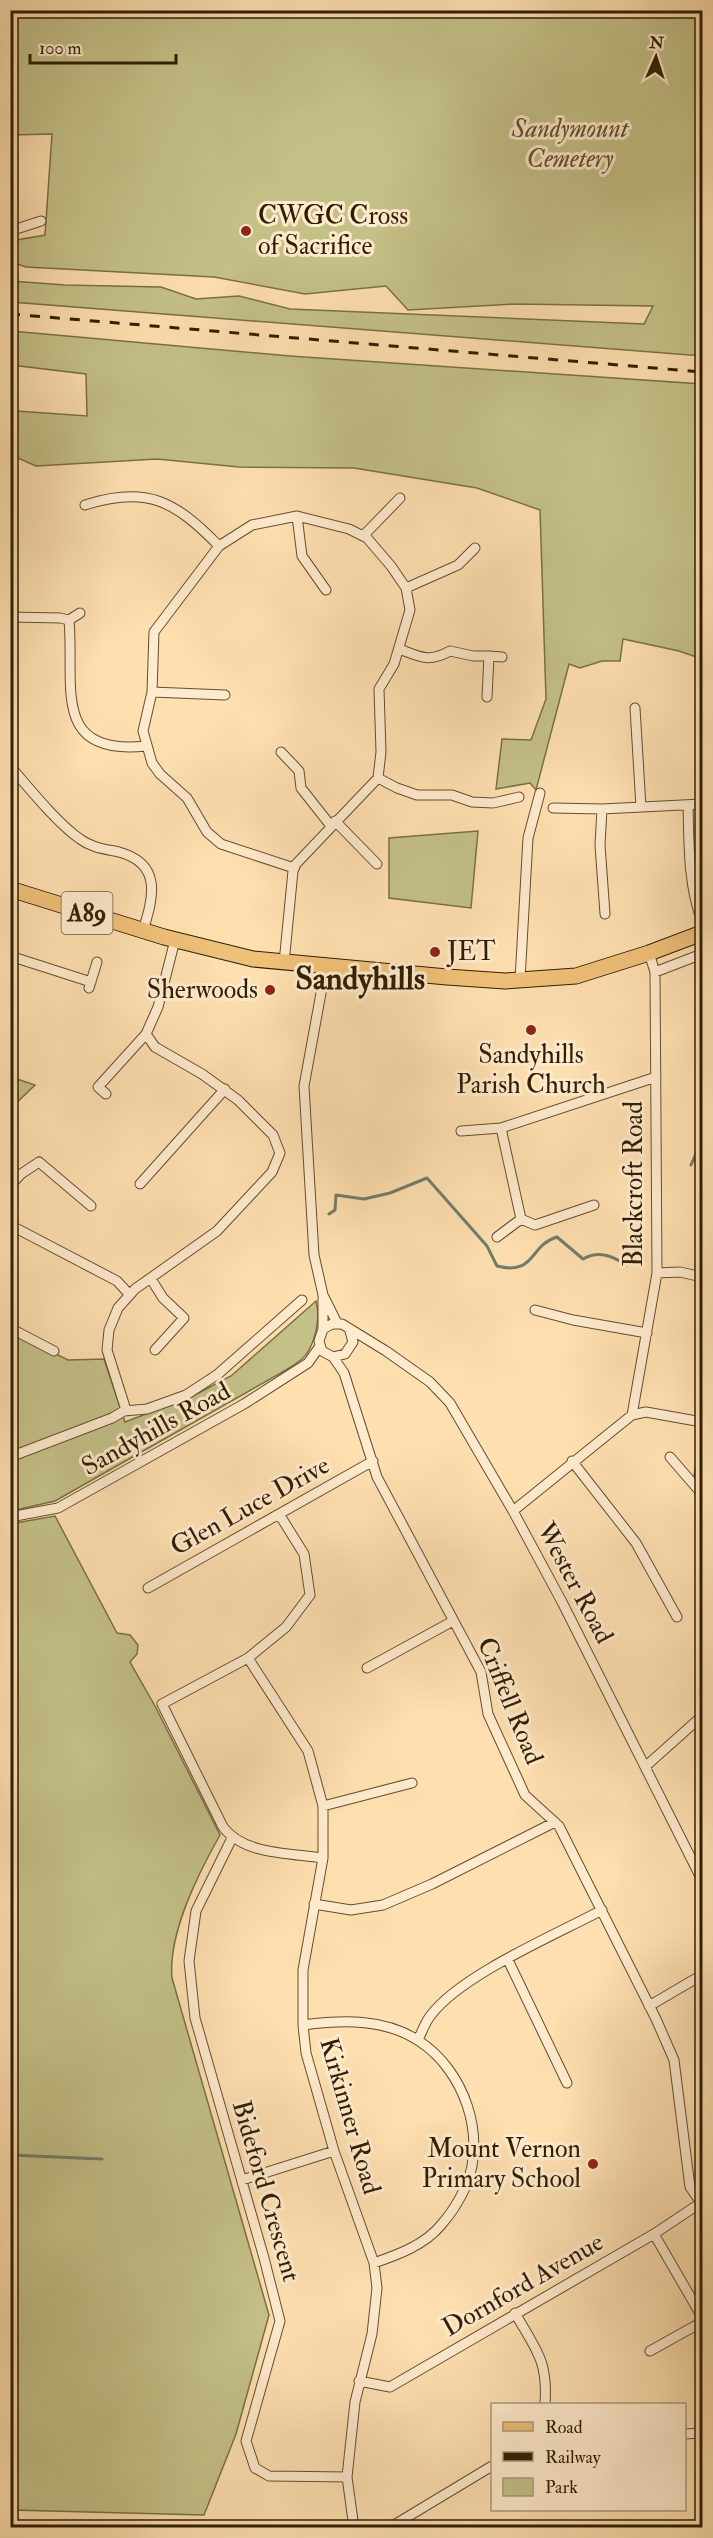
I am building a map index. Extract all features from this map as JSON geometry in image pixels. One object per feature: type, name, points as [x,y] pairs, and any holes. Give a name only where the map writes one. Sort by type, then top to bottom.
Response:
[{"type":"main road","name":"A89","points":[[10,889],[170,939],[253,959],[447,977],[520,980],[576,976],[649,953],[702,933]]},
{"type":"street","points":[[10,231],[41,221]]},
{"type":"street","points":[[85,505],[113,496],[143,496],[164,501],[193,519],[219,546]]},
{"type":"street","points":[[363,536],[400,498]]},
{"type":"street","points":[[297,516],[302,556],[326,590]]},
{"type":"street","points":[[284,963],[294,868],[333,823],[378,778],[381,752],[379,689],[394,664],[410,610],[406,588],[391,566],[363,536],[349,529],[297,516],[252,525],[219,546],[154,632],[152,692],[143,731],[152,763],[159,774],[187,798],[207,832],[221,844],[294,868]]},
{"type":"street","points":[[406,588],[458,565],[475,548]]},
{"type":"street","points":[[69,621],[80,613]]},
{"type":"street","points":[[10,617],[60,618],[69,621]]},
{"type":"street","points":[[69,621],[71,644],[69,678],[72,714],[81,729],[101,744],[127,748],[146,746]]},
{"type":"street","points":[[399,649],[421,657],[436,659],[450,651],[473,656],[502,657]]},
{"type":"street","points":[[487,697],[489,656]]},
{"type":"street","points":[[152,692],[225,695]]},
{"type":"street","points":[[635,708],[641,807]]},
{"type":"street","points":[[281,752],[299,771],[302,788],[333,823],[376,864]]},
{"type":"street","points":[[10,766],[76,837],[94,847],[128,856],[146,870],[151,879],[153,896],[143,931]]},
{"type":"street","points":[[378,778],[417,795],[452,795],[472,802],[493,803],[519,797]]},
{"type":"street","points":[[520,980],[528,838],[540,793]]},
{"type":"street","points":[[553,808],[602,809],[702,804]]},
{"type":"street","points":[[688,805],[692,876],[696,905],[702,921]]},
{"type":"street","points":[[602,809],[600,845],[605,914]]},
{"type":"street","points":[[106,1094],[98,1087],[146,1034],[158,1007],[170,939]]},
{"type":"street","name":"Blackcroft Road","points":[[632,1415],[657,1273],[655,972],[649,953]]},
{"type":"street","points":[[655,972],[702,954]]},
{"type":"street","points":[[10,956],[90,985],[98,962]]},
{"type":"street","name":"Sandyhills Road","points":[[326,966],[304,1086],[314,1255],[323,1295],[336,1323]]},
{"type":"street","points":[[126,1410],[108,1355],[107,1344],[112,1320],[129,1294],[217,1231],[272,1172],[280,1153],[273,1135],[225,1089],[155,1047],[146,1034]]},
{"type":"street","points":[[461,1131],[501,1128],[656,1077]]},
{"type":"street","points":[[140,1184],[225,1089]]},
{"type":"street","points":[[501,1128],[521,1219]]},
{"type":"street","points":[[10,1186],[21,1174],[39,1162],[91,1206]]},
{"type":"street","points":[[521,1219],[534,1225],[594,1205]]},
{"type":"street","points":[[497,1237],[521,1219]]},
{"type":"street","points":[[10,1225],[117,1281],[129,1294]]},
{"type":"street","points":[[657,1273],[680,1272],[702,1277]]},
{"type":"street","points":[[151,1279],[163,1298],[184,1318],[155,1350]]},
{"type":"street","name":"Sandyhills Road","points":[[10,1518],[58,1508],[244,1404],[313,1358],[320,1346],[319,1337],[323,1329],[323,1295]]},
{"type":"street","points":[[10,1457],[112,1418],[126,1410],[147,1410],[186,1395],[218,1374],[302,1300]]},
{"type":"street","points":[[535,1310],[573,1320],[646,1333]]},
{"type":"street","points":[[323,1329],[336,1323],[350,1331],[352,1342],[345,1354]]},
{"type":"street","points":[[10,1328],[54,1351]]},
{"type":"street","name":"Wester Road","points":[[350,1331],[423,1377],[446,1397],[513,1510],[646,1766],[702,1880]]},
{"type":"street","points":[[352,1342],[367,1341]]},
{"type":"street","points":[[320,1346],[330,1356]]},
{"type":"street","name":"Sandyhills Road","points":[[313,1358],[345,1354]]},
{"type":"street","name":"Criffell Road","points":[[344,1373],[345,1354]]},
{"type":"street","name":"Criffell Road","points":[[330,1356],[344,1373],[377,1477],[481,1672],[489,1714],[525,1795],[555,1822],[602,1910],[674,2060],[690,2187],[701,2203]]},
{"type":"street","points":[[513,1510],[632,1415],[646,1412],[702,1422]]},
{"type":"street","points":[[669,1457],[702,1494]]},
{"type":"street","name":"Glen Luce Drive","points":[[148,1588],[373,1461]]},
{"type":"street","points":[[572,1461],[636,1543],[677,1617]]},
{"type":"street","points":[[279,1514],[304,1554],[310,1595],[286,1627],[248,1658],[162,1704],[223,1827],[232,1838],[250,1847],[322,1858]]},
{"type":"street","points":[[367,1668],[453,1621]]},
{"type":"street","name":"Kirkinner Road","points":[[248,1658],[308,1751],[323,1806],[322,1858],[303,1971],[303,2025],[306,2053],[334,2151],[374,2263],[377,2288],[372,2334],[358,2382],[347,2477],[354,2528]]},
{"type":"street","points":[[646,1766],[702,1716]]},
{"type":"street","points":[[323,1806],[412,1783]]},
{"type":"street","points":[[314,1904],[351,1910],[383,1905],[432,1884],[555,1822]]},
{"type":"street","name":"Bideford Crescent","points":[[232,1838],[196,1911],[189,1961],[195,2018],[280,2321],[246,2441],[255,2468],[269,2476],[347,2477]]},
{"type":"street","points":[[418,2040],[431,2015],[455,1992],[508,1960],[602,1910]]},
{"type":"street","points":[[508,1960],[567,2083]]},
{"type":"street","points":[[650,2006],[702,1976]]},
{"type":"street","points":[[303,2025],[338,2020],[365,2022],[389,2028],[418,2040],[444,2061],[461,2091],[473,2123],[472,2156],[466,2186],[440,2227],[398,2255],[374,2263]]},
{"type":"street","points":[[242,2180],[334,2151]]},
{"type":"street","name":"Dornford Avenue","points":[[358,2382],[390,2387],[654,2234],[701,2203]]},
{"type":"street","points":[[654,2234],[702,2317]]},
{"type":"street","points":[[515,2313],[544,2363],[547,2381],[545,2403]]},
{"type":"street","points":[[650,2351],[702,2322]]},
{"type":"street","points":[[686,2434],[702,2433]]},
{"type":"street","points":[[389,2528],[491,2467]]},
{"type":"green space","name":"Sandymount Cemetery","points":[[11,10],[702,11],[702,356],[11,302],[11,281],[65,285],[161,287],[196,299],[239,296],[290,309],[644,324],[653,306],[514,304],[408,310],[386,286],[305,294],[214,277],[26,267],[11,262],[11,241],[45,235],[52,134],[11,135]]},
{"type":"green space","points":[[11,331],[290,356],[702,384],[702,659],[679,651],[623,639],[620,661],[602,661],[580,668],[569,664],[536,790],[530,783],[496,789],[502,739],[531,740],[546,699],[540,510],[477,488],[354,468],[239,467],[157,459],[36,466],[11,455],[11,417],[17,411],[87,416],[86,374],[11,365]]},
{"type":"green space","points":[[478,831],[471,908],[389,898],[389,838]]},
{"type":"green space","points":[[10,1077],[35,1085],[11,1108]]},
{"type":"green space","points":[[316,1301],[318,1316],[316,1332],[307,1354],[294,1365],[55,1501],[11,1511],[10,1331],[68,1360],[104,1359],[125,1422],[191,1397],[231,1376]]},
{"type":"green space","points":[[702,1426],[702,1489],[694,1477]]},
{"type":"green space","points":[[55,1516],[117,1633],[130,1635],[138,1645],[137,1654],[130,1662],[155,1706],[220,1835],[186,1904],[175,1942],[172,1978],[269,2315],[236,2434],[204,2515],[11,2510],[10,1524]]},
{"type":"waterway","points":[[691,1165],[702,1140]]},
{"type":"waterway","points":[[329,1214],[335,1210],[336,1195],[364,1199],[390,1193],[427,1178],[487,1246],[497,1266],[519,1267],[526,1263],[541,1246],[557,1237],[583,1259],[589,1256],[605,1255],[627,1265],[642,1258]]},
{"type":"waterway","points":[[10,2155],[102,2159]]},
{"type":"railway","points":[[10,314],[702,372]]},
{"type":"place","name":"CWGC Cross of Sacrifice","points":[[246,231]]},
{"type":"place","name":"JET","points":[[435,952]]},
{"type":"place","name":"Sherwoods","points":[[270,990]]},
{"type":"place","name":"Sandyhills Parish Church","points":[[531,1030]]},
{"type":"place","name":"Mount Vernon Primary School","points":[[593,2164]]},
{"type":"district","name":"Sandyhills","points":[[360,979]]}]
